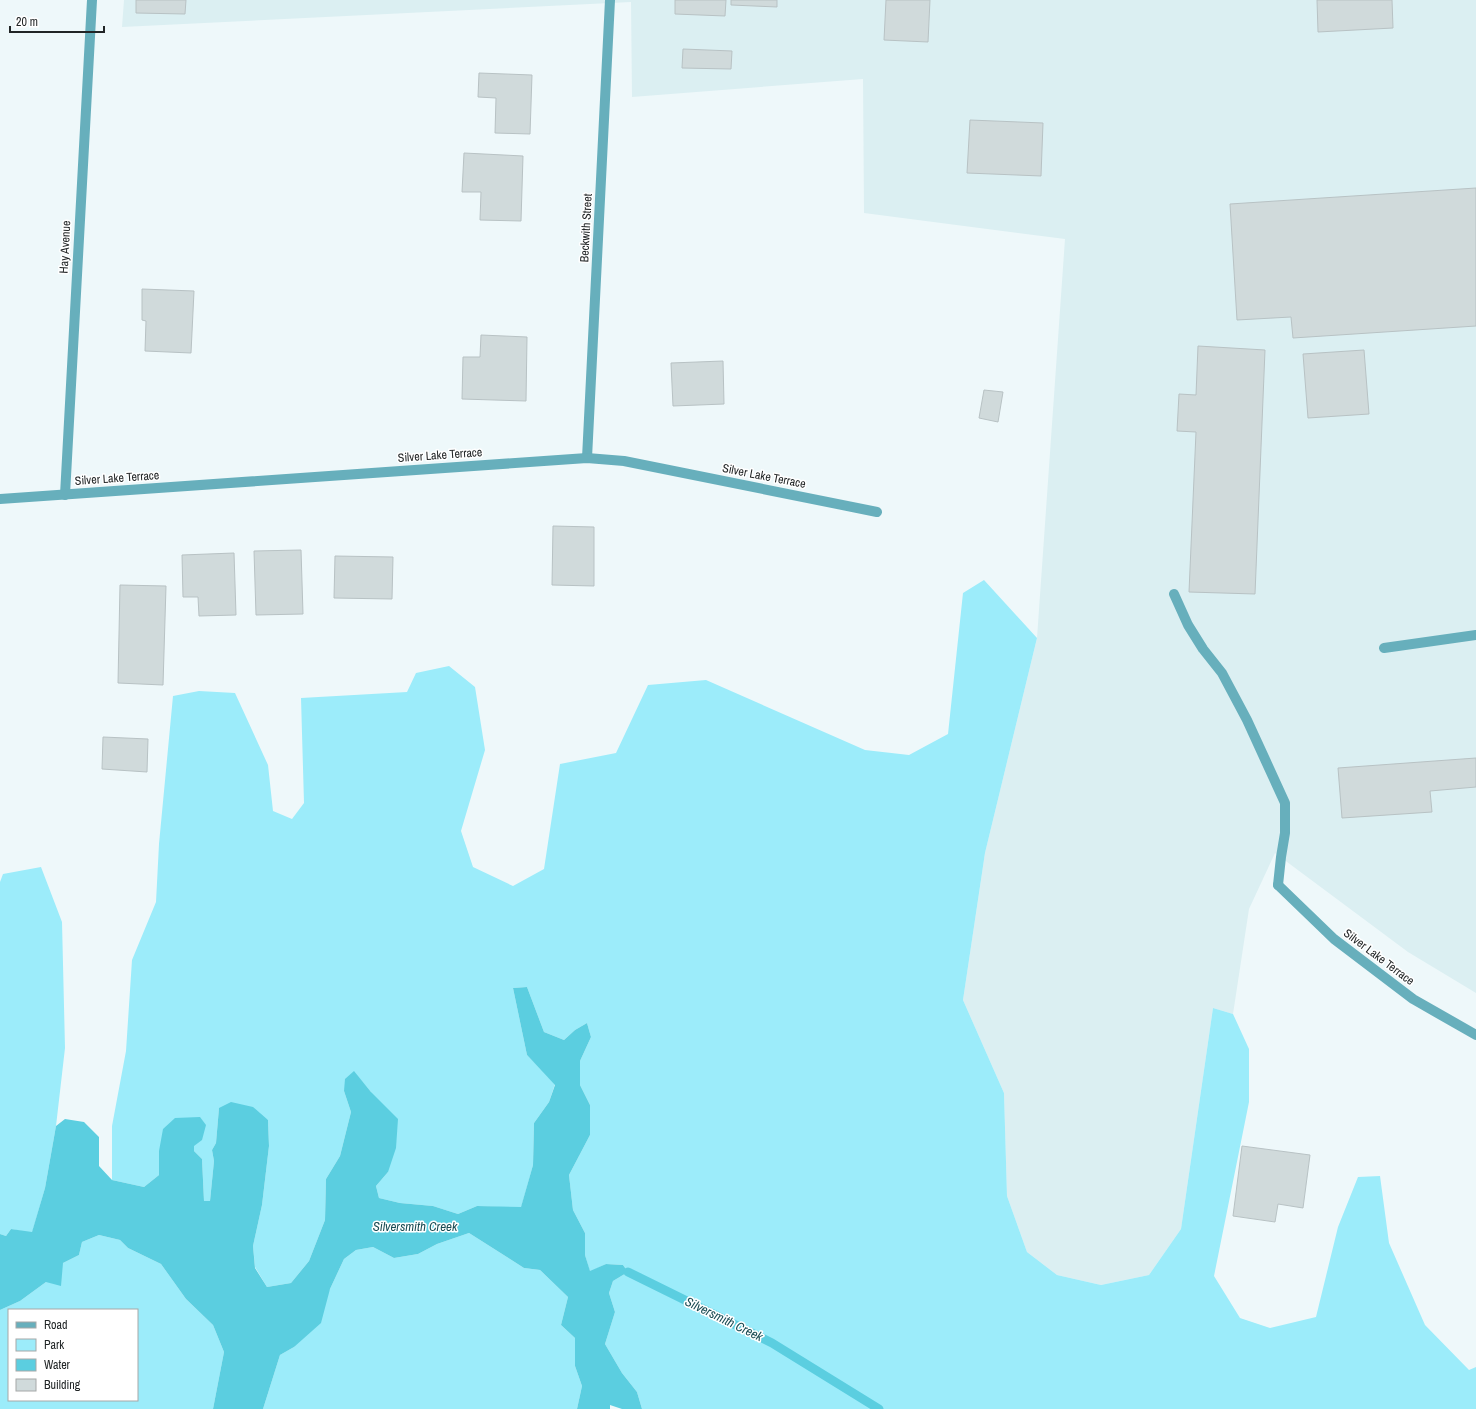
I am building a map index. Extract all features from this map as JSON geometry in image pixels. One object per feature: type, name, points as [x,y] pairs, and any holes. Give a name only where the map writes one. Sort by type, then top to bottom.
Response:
[{"type":"street","name":"Hay Avenue","points":[[65,495],[92,0]]},
{"type":"street","name":"Beckwith Street","points":[[587,458],[610,0]]},
{"type":"street","name":"Silver Lake Terrace","points":[[0,499],[587,458],[624,461],[877,512]]},
{"type":"street","name":"Silver Lake Terrace","points":[[1174,594],[1188,625],[1203,649],[1222,673],[1247,720],[1285,803],[1286,832],[1281,857],[1278,885],[1334,939],[1413,999],[1476,1034]]},
{"type":"street","points":[[1384,648],[1476,635]]},
{"type":"shaded area","points":[[124,0],[1476,0],[1476,993],[1408,952],[1275,853],[1249,909],[1233,1014],[1213,1008],[1181,1229],[1149,1275],[1101,1285],[1057,1275],[1027,1252],[1007,1196],[1004,1093],[963,1000],[985,853],[1037,638],[1065,239],[864,213],[863,79],[632,97],[631,2],[122,27]]},
{"type":"green space","points":[[984,580],[1037,638],[985,853],[963,1000],[1004,1093],[1007,1196],[1027,1252],[1057,1275],[1101,1285],[1149,1275],[1181,1229],[1213,1008],[1233,1014],[1249,1049],[1249,1102],[1214,1276],[1240,1318],[1270,1328],[1316,1317],[1338,1227],[1358,1177],[1380,1176],[1389,1243],[1425,1325],[1469,1370],[1476,1367],[1476,1409],[642,1409],[637,1392],[622,1373],[605,1344],[615,1312],[609,1293],[613,1281],[628,1272],[623,1265],[606,1264],[590,1272],[585,1255],[585,1233],[573,1210],[569,1175],[590,1135],[590,1105],[580,1085],[580,1061],[591,1037],[587,1023],[575,1030],[564,1040],[544,1032],[527,987],[513,988],[527,1055],[555,1084],[549,1102],[534,1123],[533,1165],[521,1208],[477,1206],[458,1214],[433,1206],[400,1203],[379,1198],[376,1186],[388,1172],[371,1092],[354,1072],[344,1091],[351,1112],[340,1156],[326,1179],[325,1220],[309,1261],[291,1283],[267,1287],[255,1267],[253,1246],[262,1205],[269,1146],[268,1120],[219,1108],[216,1143],[212,1150],[214,1161],[210,1201],[204,1201],[202,1159],[194,1151],[194,1146],[159,1151],[159,1175],[144,1187],[112,1180],[112,1126],[126,1051],[132,960],[156,902],[159,844],[173,696],[199,691],[235,693],[268,765],[273,811],[292,819],[304,803],[301,698],[407,692],[416,673],[449,666],[475,687],[485,750],[461,831],[473,867],[513,886],[544,869],[560,764],[616,753],[648,685],[706,680],[865,750],[909,755],[948,734],[963,593]]},
{"type":"green space","points":[[41,867],[62,922],[65,1048],[56,1126],[45,1188],[32,1233],[11,1229],[6,1236],[0,1234],[0,882],[3,874]]},
{"type":"green space","points":[[469,1233],[524,1268],[540,1270],[568,1297],[561,1325],[575,1338],[575,1366],[582,1386],[577,1409],[263,1409],[280,1355],[294,1347],[330,1289],[344,1259],[356,1250],[373,1247],[394,1258],[418,1254],[437,1244]]},
{"type":"green space","points":[[99,1235],[120,1240],[128,1248],[161,1264],[186,1299],[213,1325],[224,1352],[213,1409],[0,1409],[0,1310],[20,1301],[46,1282],[63,1263],[79,1255],[82,1242]]},
{"type":"water","points":[[527,987],[544,1032],[564,1040],[575,1030],[587,1023],[591,1037],[580,1061],[580,1085],[590,1105],[590,1135],[569,1175],[573,1210],[585,1233],[585,1255],[590,1271],[606,1264],[623,1265],[628,1272],[613,1281],[609,1293],[615,1312],[605,1344],[622,1373],[637,1392],[642,1409],[622,1409],[610,1405],[610,1409],[577,1409],[582,1386],[575,1366],[575,1338],[561,1325],[568,1297],[540,1270],[524,1268],[469,1233],[437,1244],[418,1254],[394,1258],[373,1247],[356,1250],[344,1259],[330,1289],[321,1323],[294,1347],[280,1355],[263,1409],[213,1409],[224,1352],[213,1325],[186,1299],[161,1264],[128,1248],[120,1240],[99,1235],[82,1242],[79,1255],[63,1263],[61,1286],[46,1282],[20,1301],[0,1310],[0,1234],[6,1236],[11,1229],[32,1232],[45,1188],[56,1126],[65,1119],[84,1122],[99,1137],[99,1166],[112,1180],[144,1187],[159,1175],[159,1151],[163,1129],[175,1118],[200,1117],[206,1125],[202,1140],[194,1146],[194,1151],[202,1159],[204,1201],[210,1201],[214,1161],[212,1150],[216,1143],[219,1108],[231,1102],[253,1107],[268,1120],[269,1146],[262,1205],[253,1246],[255,1268],[267,1287],[291,1283],[309,1261],[325,1220],[326,1179],[340,1156],[351,1112],[344,1091],[345,1079],[354,1071],[371,1092],[398,1119],[396,1148],[388,1172],[376,1186],[379,1198],[400,1203],[433,1206],[458,1214],[477,1206],[521,1207],[533,1165],[534,1123],[549,1102],[555,1085],[527,1055],[513,988]]},
{"type":"building","points":[[136,0],[186,0],[185,14],[136,13]]},
{"type":"building","points":[[675,0],[726,0],[725,16],[675,14]]},
{"type":"building","points":[[731,0],[777,0],[777,7],[731,5]]},
{"type":"building","points":[[886,0],[930,0],[928,42],[884,40]]},
{"type":"building","points":[[1317,0],[1392,0],[1393,28],[1318,32]]},
{"type":"building","points":[[683,49],[732,51],[731,69],[682,68]]},
{"type":"building","points":[[479,73],[532,75],[530,134],[495,133],[496,98],[478,97]]},
{"type":"building","points":[[970,120],[1043,123],[1041,176],[967,173]]},
{"type":"building","points":[[464,153],[523,156],[521,221],[480,220],[481,192],[462,192]]},
{"type":"building","points":[[1476,188],[1476,326],[1293,338],[1291,317],[1237,320],[1230,204]]},
{"type":"building","points":[[142,289],[194,291],[191,353],[145,351],[146,321],[142,320]]},
{"type":"building","points":[[481,335],[527,337],[526,401],[462,399],[463,357],[480,357]]},
{"type":"building","points":[[1198,346],[1265,350],[1255,594],[1189,592],[1196,432],[1177,431],[1179,394],[1196,395]]},
{"type":"building","points":[[1364,350],[1369,414],[1308,418],[1303,354]]},
{"type":"building","points":[[723,361],[724,404],[673,406],[671,363]]},
{"type":"building","points":[[984,390],[1003,392],[998,422],[979,418]]},
{"type":"building","points":[[553,526],[594,527],[594,586],[552,585]]},
{"type":"building","points":[[301,550],[303,614],[256,615],[254,551]]},
{"type":"building","points":[[234,553],[236,615],[199,616],[198,597],[183,597],[182,555]]},
{"type":"building","points":[[335,556],[393,557],[392,599],[334,598]]},
{"type":"building","points":[[120,585],[166,586],[163,685],[118,683]]},
{"type":"building","points":[[103,737],[148,739],[147,772],[102,769]]},
{"type":"building","points":[[1476,758],[1476,787],[1430,791],[1432,812],[1342,818],[1338,768]]},
{"type":"building","points":[[1242,1146],[1310,1155],[1303,1208],[1278,1204],[1275,1222],[1233,1216]]},
{"type":"waterway","name":"Silversmith Creek","points":[[628,1272],[772,1343],[879,1409]]}]
